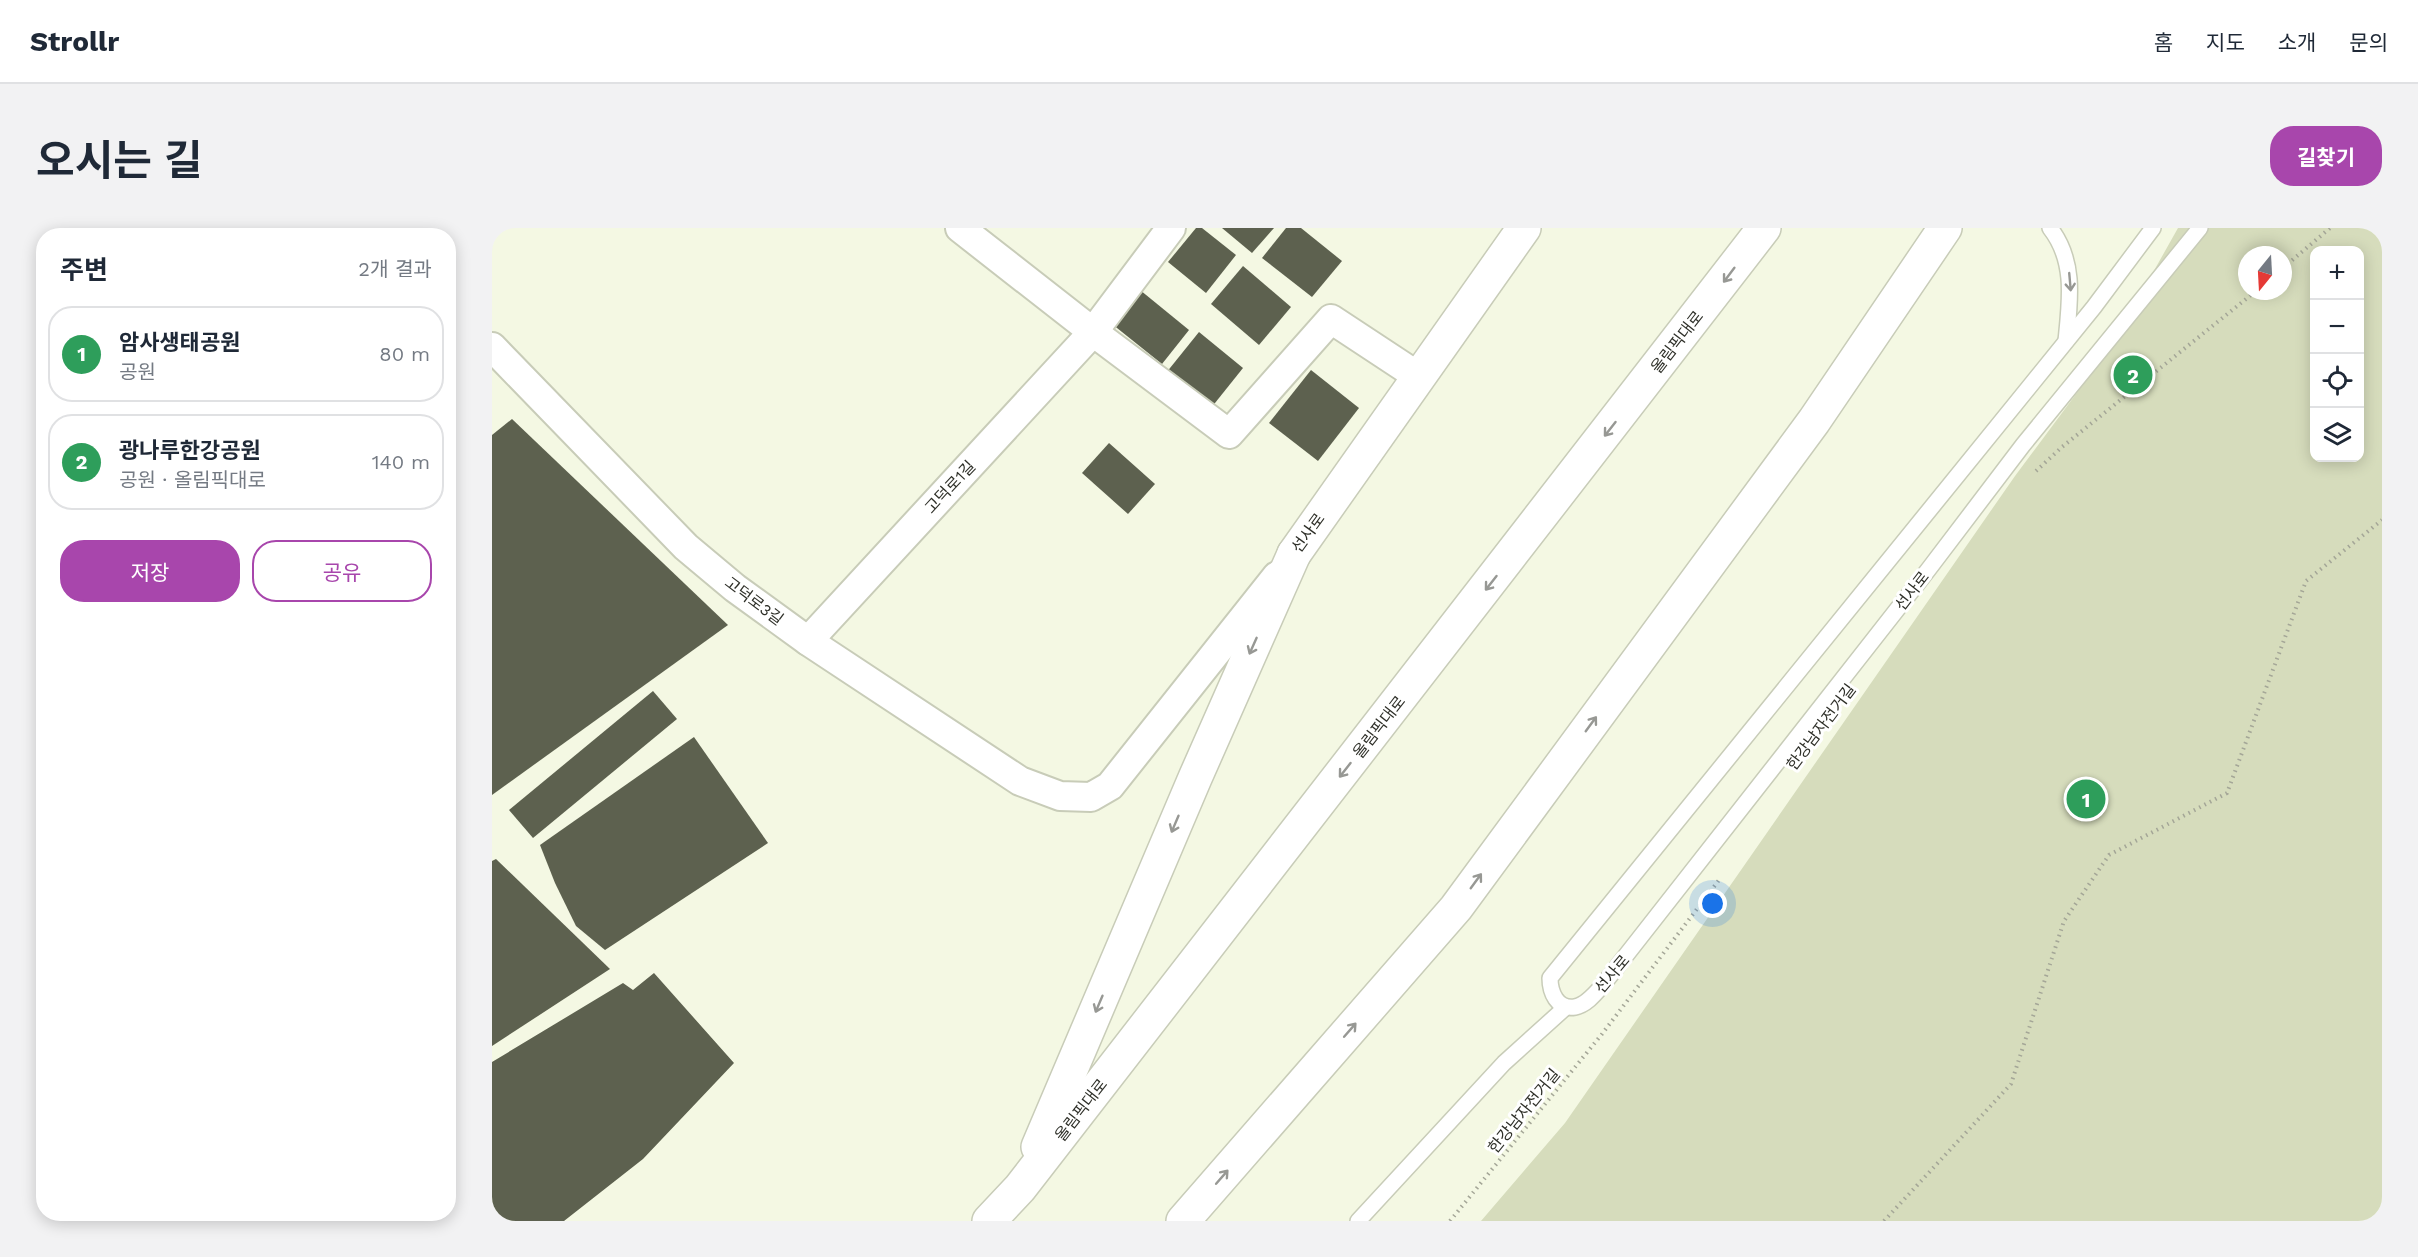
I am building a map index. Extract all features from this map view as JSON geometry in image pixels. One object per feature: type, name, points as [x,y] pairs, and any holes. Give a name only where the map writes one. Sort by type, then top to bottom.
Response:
[{"type":"main road","name":"선사로","points":[[1294,554],[1524,228]]},
{"type":"main road","name":"올림픽대로","points":[[989,1221],[1020,1188],[1764,228]]},
{"type":"main road","points":[[1183,1221],[1456,908],[1814,421],[1945,228]]},
{"type":"main road","points":[[1020,1188],[1195,778],[1294,554]]},
{"type":"street","points":[[960,228],[1229,434],[1331,319],[1419,377]]},
{"type":"street","name":"고덕로1길","points":[[808,641],[1093,332],[1171,228]]},
{"type":"street","name":"고덕로3길","points":[[492,347],[686,547],[735,588],[808,641],[1020,781],[1060,796]]},
{"type":"street","name":"선사로","points":[[1060,796],[1091,797],[1110,786],[1294,554]]},
{"type":"lane","points":[[2050,228],[2058,239],[2068,267],[2071,288],[2066,341]]},
{"type":"lane","points":[[1358,1221],[1504,1063],[1566,1006],[1556,1000],[1550,990],[1550,978],[2066,341],[2153,228]]},
{"type":"lane","name":"선사로","points":[[1566,1006],[1575,1007],[1584,1004],[1613,973],[2023,445],[2200,228]]},
{"type":"path","points":[[2292,260],[2330,228]]},
{"type":"path","points":[[2033,474],[2062,447],[2245,300]]},
{"type":"path","points":[[1884,1221],[2011,1084],[2064,921],[2109,855],[2227,793],[2306,581],[2382,520]]},
{"type":"path","name":"한강남자전거길","points":[[1450,1221],[1602,1034],[1721,878]]},
{"type":"green space","points":[[2178,228],[2382,228],[2382,1221],[1481,1221],[1565,1123],[2015,476],[2111,347]]},
{"type":"building","points":[[1196,228],[1202,228],[1236,255],[1206,293],[1168,262]]},
{"type":"building","points":[[1222,228],[1274,228],[1252,253]]},
{"type":"building","points":[[1286,228],[1301,228],[1342,261],[1312,297],[1262,258]]},
{"type":"building","points":[[1243,266],[1291,307],[1259,345],[1211,304]]},
{"type":"building","points":[[1140,290],[1189,330],[1162,364],[1112,324]]},
{"type":"building","points":[[1199,332],[1243,368],[1211,408],[1166,373]]},
{"type":"building","points":[[1311,370],[1359,408],[1318,461],[1269,423]]},
{"type":"building","points":[[512,419],[728,625],[492,795],[492,435]]},
{"type":"building","points":[[1109,443],[1155,484],[1128,514],[1082,473]]},
{"type":"building","points":[[653,691],[677,719],[533,838],[509,810]]},
{"type":"building","points":[[694,737],[768,843],[605,950],[576,926],[540,845]]},
{"type":"building","points":[[496,859],[610,969],[492,1046],[492,861]]},
{"type":"building","points":[[654,973],[734,1063],[643,1159],[564,1221],[492,1221],[492,1062],[623,983],[633,990]]},
{"type":"place","name":"광나루한강공원","points":[[2133,375]]},
{"type":"place","name":"암사생태공원","points":[[2086,799]]}]
